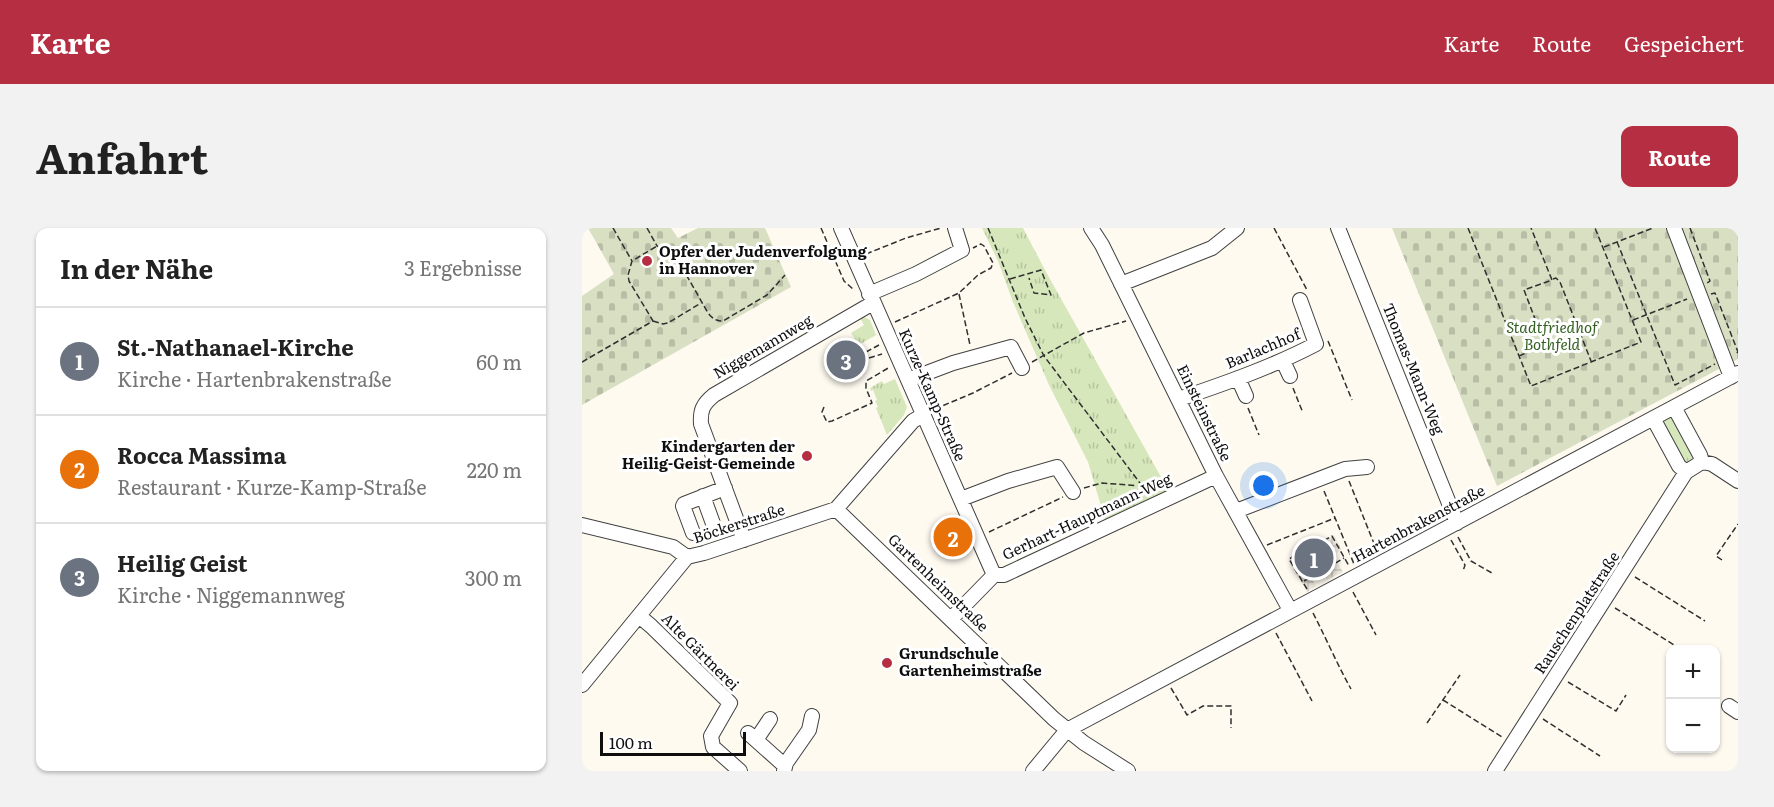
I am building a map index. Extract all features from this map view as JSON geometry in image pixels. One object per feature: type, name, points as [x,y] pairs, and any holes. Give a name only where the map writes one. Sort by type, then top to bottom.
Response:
[{"type":"street","name":"Kurze-Kamp-Straße","points":[[840,228],[869,301],[884,327],[994,575]]},
{"type":"street","points":[[955,228],[962,250]]},
{"type":"street","name":"Einsteinstraße","points":[[1091,228],[1102,245],[1216,476],[1290,610]]},
{"type":"street","points":[[1121,284],[1212,248],[1237,228]]},
{"type":"street","name":"Thomas-Mann-Weg","points":[[1338,228],[1451,526]]},
{"type":"street","points":[[1674,228],[1724,359],[1734,375]]},
{"type":"street","name":"Niggemannweg","points":[[744,540],[701,424],[700,412],[705,402],[869,301],[962,250]]},
{"type":"street","name":"Barlachhof","points":[[1179,399],[1283,361],[1316,344],[1300,300]]},
{"type":"street","points":[[908,380],[1011,346],[1022,368]]},
{"type":"street","points":[[1283,361],[1290,376]]},
{"type":"street","name":"Hartenbrakenstraße","points":[[1033,771],[1067,730],[1734,375]]},
{"type":"street","points":[[1238,378],[1246,396]]},
{"type":"street","points":[[1674,407],[1702,462]]},
{"type":"street","points":[[836,509],[913,421],[923,415]]},
{"type":"street","points":[[1653,418],[1679,466],[1686,471],[1702,462],[1712,464],[1738,481]]},
{"type":"street","points":[[961,499],[1008,481],[1057,467],[1073,492]]},
{"type":"street","points":[[1236,511],[1345,469],[1367,467]]},
{"type":"street","name":"Rauschenplatstraße","points":[[1495,771],[1686,471]]},
{"type":"street","name":"Gerhart-Hauptmann-Weg","points":[[951,619],[994,575],[1004,575],[1216,476]]},
{"type":"street","points":[[693,533],[683,506],[724,488]]},
{"type":"street","points":[[703,496],[715,529]]},
{"type":"street","name":"Böckerstraße","points":[[582,685],[687,557],[836,509]]},
{"type":"street","name":"Gartenheimstraße","points":[[836,509],[1067,730],[1128,771]]},
{"type":"street","points":[[582,525],[673,547],[687,557]]},
{"type":"street","name":"Alte Gärtnerei","points":[[639,616],[730,703],[711,736],[713,747],[740,771]]},
{"type":"street","points":[[770,719],[752,736],[784,769],[809,730],[812,716]]},
{"type":"path","points":[[613,228],[632,261]]},
{"type":"path","points":[[647,228],[657,246],[672,254],[679,262],[713,319],[723,321],[767,295],[785,275]]},
{"type":"path","points":[[821,228],[844,281],[869,301]]},
{"type":"path","points":[[854,259],[906,238],[941,228]]},
{"type":"path","points":[[988,228],[1025,318],[1044,356],[1155,503]]},
{"type":"path","points":[[1274,228],[1309,295],[1300,300]]},
{"type":"path","points":[[1468,228],[1532,386],[1641,342],[1595,228]]},
{"type":"path","points":[[1531,228],[1552,280]]},
{"type":"path","points":[[1603,248],[1653,228]]},
{"type":"path","points":[[1617,242],[1675,386],[1738,352],[1715,293],[1711,295],[1706,283],[1710,281],[1690,228]]},
{"type":"path","points":[[884,327],[959,293],[978,275],[991,268],[993,263],[981,244],[963,254],[962,250]]},
{"type":"path","points":[[657,246],[632,261],[628,275],[629,281],[653,321],[668,323],[702,302]]},
{"type":"path","points":[[1010,279],[1041,270],[1051,295],[1034,293],[1029,278]]},
{"type":"path","points":[[1520,356],[1545,345],[1524,290],[1556,278],[1560,282],[1592,362]]},
{"type":"path","points":[[959,293],[972,357]]},
{"type":"path","points":[[1632,320],[1700,294]]},
{"type":"path","points":[[923,415],[973,393],[1084,333],[1137,318]]},
{"type":"path","points":[[582,362],[653,321]]},
{"type":"path","points":[[1316,344],[1327,340],[1352,400]]},
{"type":"path","points":[[866,352],[882,344]]},
{"type":"path","points":[[869,358],[886,352]]},
{"type":"path","points":[[824,407],[822,412],[827,422],[872,403],[866,388],[866,381],[892,366]]},
{"type":"path","points":[[1290,376],[1303,413]]},
{"type":"path","points":[[1246,396],[1244,401],[1259,435]]},
{"type":"path","points":[[1345,469],[1382,562]]},
{"type":"path","points":[[1320,479],[1353,577]]},
{"type":"path","points":[[978,538],[1096,483],[1142,486]]},
{"type":"path","points":[[1257,549],[1335,518]]},
{"type":"path","points":[[1722,560],[1716,556],[1738,525]]},
{"type":"path","points":[[1451,526],[1465,565],[1463,571]]},
{"type":"path","points":[[1451,526],[1471,561],[1492,573]]},
{"type":"path","points":[[1316,545],[1332,536],[1345,558],[1376,635]]},
{"type":"path","points":[[1308,549],[1289,559],[1302,581],[1332,649],[1335,662],[1351,689]]},
{"type":"path","points":[[1302,581],[1345,558]]},
{"type":"path","points":[[1624,570],[1705,621]]},
{"type":"path","points":[[1604,601],[1674,645]]},
{"type":"path","points":[[1269,621],[1312,701]]},
{"type":"path","points":[[1427,723],[1460,675]]},
{"type":"path","points":[[1556,675],[1616,711],[1626,695]]},
{"type":"path","points":[[1165,677],[1187,715],[1203,706],[1231,706],[1231,728]]},
{"type":"path","points":[[1443,700],[1512,744]]},
{"type":"path","points":[[1532,712],[1600,756]]},
{"type":"green space","points":[[588,228],[671,228],[678,238],[698,228],[765,228],[791,287],[582,405],[582,296],[614,274]]},
{"type":"green space","points":[[982,228],[1023,228],[1170,493],[1106,523],[1088,462],[1049,385]]},
{"type":"green space","name":"Stadtfriedhof Bothfeld","points":[[1392,228],[1738,228],[1738,359],[1497,486]]},
{"type":"green space","points":[[860,318],[870,320],[876,335],[859,345],[851,333],[864,325]]},
{"type":"green space","points":[[895,379],[907,407],[904,415],[887,435],[876,408],[878,407],[875,401],[877,400],[870,388],[882,381],[884,384]]},
{"type":"green space","points":[[1671,415],[1695,455],[1694,462],[1685,464],[1662,421]]},
{"type":"shaded area","points":[[1334,535],[1342,550],[1332,555],[1325,541]]},
{"type":"shaded area","points":[[1288,559],[1291,560],[1302,578],[1336,560],[1343,572],[1327,580],[1322,573],[1312,579],[1316,586],[1307,592]]},
{"type":"place","name":"Opfer der Judenverfolgung in Hannover","points":[[647,261]]},
{"type":"place","name":"Heilig Geist","points":[[846,360]]},
{"type":"place","name":"Kindergarten der Heilig-Geist-Gemeinde","points":[[807,456]]},
{"type":"place","name":"Rocca Massima","points":[[953,537]]},
{"type":"place","name":"St.-Nathanael-Kirche","points":[[1314,558]]},
{"type":"place","name":"Grundschule Gartenheimstraße","points":[[887,663]]}]
